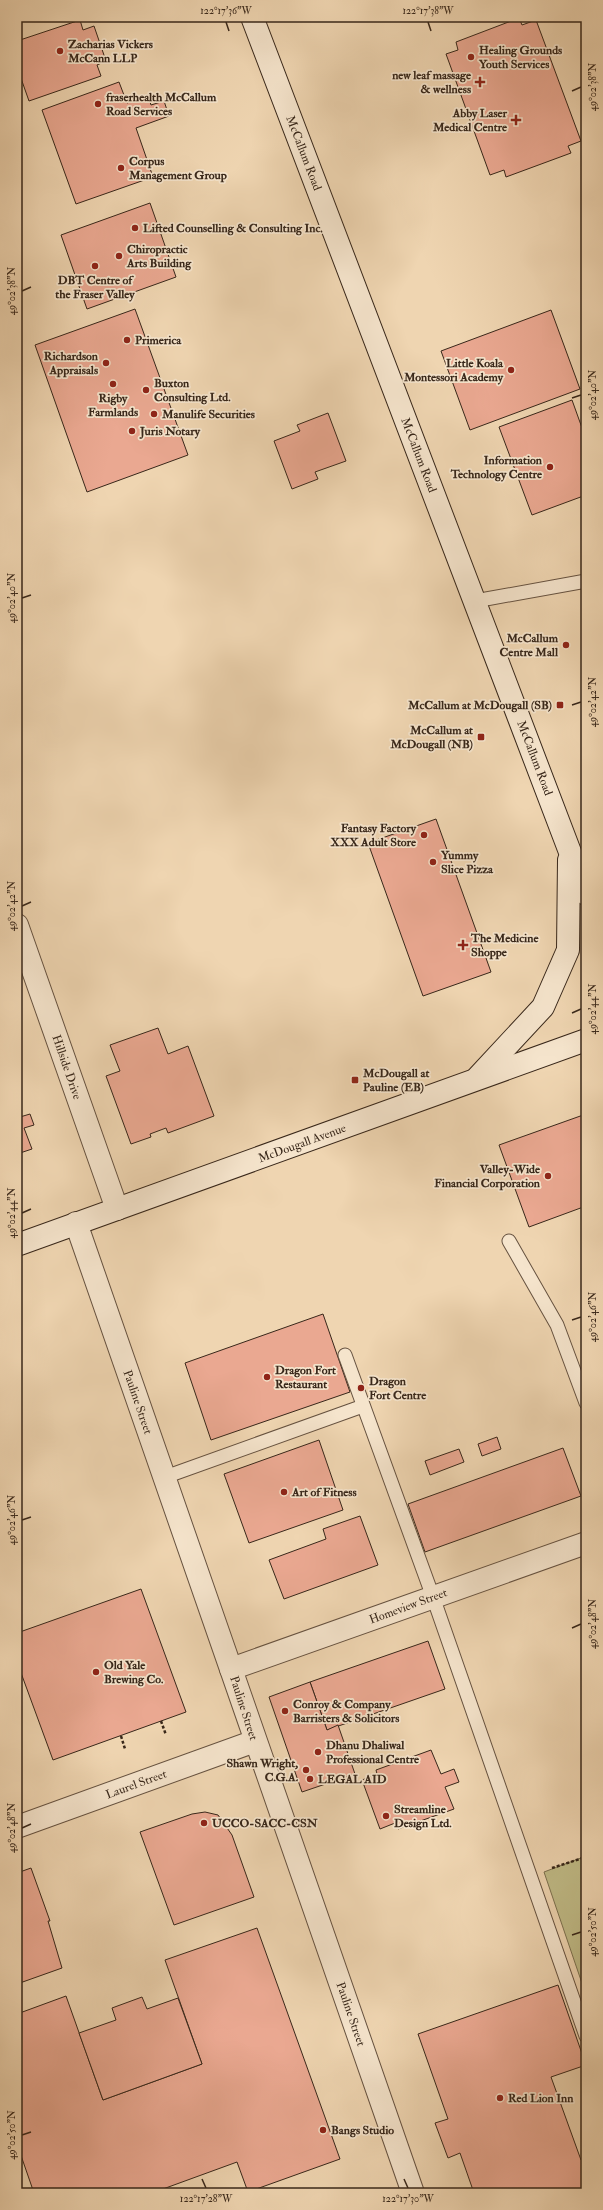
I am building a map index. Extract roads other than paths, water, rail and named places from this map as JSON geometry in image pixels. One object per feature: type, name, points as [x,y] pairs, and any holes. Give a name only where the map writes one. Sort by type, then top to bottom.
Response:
[{"type":"street","name":"McCallum Road","points":[[252,17],[586,894]]},
{"type":"street","points":[[476,1080],[543,1007],[568,950],[569,849]]},
{"type":"street","name":"Hillside Drive","points":[[17,925],[117,1208]]},
{"type":"street","name":"McDougall Avenue","points":[[17,1245],[586,1040]]},
{"type":"street","name":"Pauline Street","points":[[76,1223],[413,2193]]},
{"type":"street","name":"Homeview Street","points":[[231,1669],[586,1543]]},
{"type":"street","name":"Laurel Street","points":[[17,1828],[255,1741]]},
{"type":"lane","points":[[475,601],[586,581]]},
{"type":"lane","points":[[509,1241],[558,1325],[586,1402]]},
{"type":"lane","points":[[345,1355],[432,1597],[586,2036]]},
{"type":"lane","points":[[165,1477],[363,1406]]},
{"type":"place","name":"Zacharias Vickers McCann LLP","points":[[60,51]]},
{"type":"place","name":"Healing Grounds Youth Services","points":[[471,57]]},
{"type":"place","name":"new leaf massage & wellness","points":[[480,82]]},
{"type":"place","name":"fraserhealth McCallum Road Services","points":[[98,104]]},
{"type":"place","name":"Abby Laser Medical Centre","points":[[516,120]]},
{"type":"place","name":"Corpus Management Group","points":[[121,168]]},
{"type":"place","name":"Lifted Counselling & Consulting Inc.","points":[[135,228]]},
{"type":"place","name":"Chiropractic Arts Building","points":[[119,256]]},
{"type":"place","name":"DBT Centre of the Fraser Valley","points":[[95,266]]},
{"type":"place","name":"Primerica","points":[[127,340]]},
{"type":"place","name":"Richardson Appraisals","points":[[106,363]]},
{"type":"place","name":"Little Koala Montessori Academy","points":[[511,370]]},
{"type":"place","name":"Rigby Farmlands","points":[[113,384]]},
{"type":"place","name":"Buxton Consulting Ltd.","points":[[146,390]]},
{"type":"place","name":"Manulife Securities","points":[[154,414]]},
{"type":"place","name":"Juris Notary","points":[[132,431]]},
{"type":"place","name":"Information Technology Centre","points":[[550,467]]},
{"type":"place","name":"McCallum Centre Mall","points":[[566,645]]},
{"type":"place","name":"McCallum at McDougall (SB)","points":[[560,705]]},
{"type":"place","name":"McCallum at McDougall (NB)","points":[[481,737]]},
{"type":"place","name":"Fantasy Factory XXX Adult Store","points":[[424,835]]},
{"type":"place","name":"Yummy Slice Pizza","points":[[433,862]]},
{"type":"place","name":"The Medicine Shoppe","points":[[463,945]]},
{"type":"place","name":"McDougall at Pauline (EB)","points":[[355,1080]]},
{"type":"place","name":"Valley-Wide Financial Corporation","points":[[548,1176]]},
{"type":"place","name":"Dragon Fort Restaurant","points":[[267,1377]]},
{"type":"place","name":"Dragon Fort Centre","points":[[361,1388]]},
{"type":"place","name":"Art of Fitness","points":[[284,1492]]},
{"type":"place","name":"Old Yale Brewing Co.","points":[[96,1672]]},
{"type":"place","name":"Conroy & Company Barristers & Solicitors","points":[[285,1711]]},
{"type":"place","name":"Dhanu Dhaliwal Professional Centre","points":[[318,1752]]},
{"type":"place","name":"Shawn Wright, C.G.A.","points":[[306,1770]]},
{"type":"place","name":"LEGAL AID","points":[[310,1779]]},
{"type":"place","name":"Streamline Design Ltd.","points":[[386,1816]]},
{"type":"place","name":"UCCO-SACC-CSN","points":[[204,1823]]},
{"type":"place","name":"Red Lion Inn","points":[[500,2098]]},
{"type":"place","name":"Bangs Studio","points":[[323,2130]]}]
